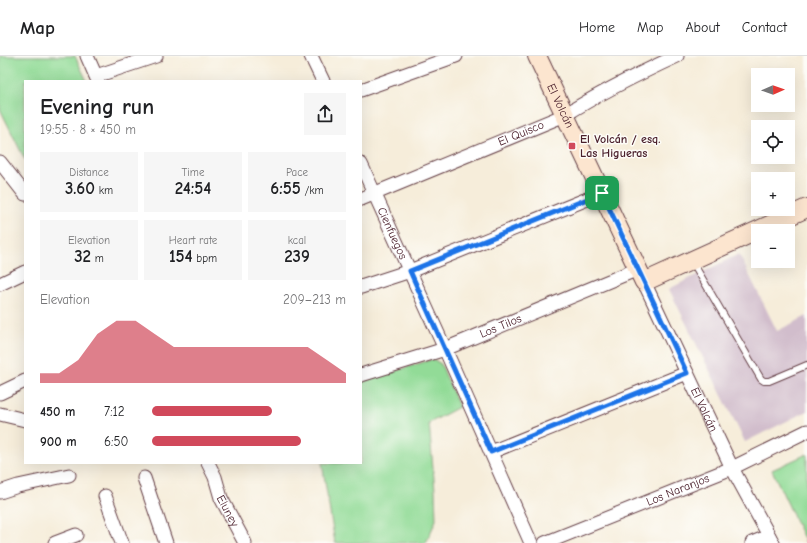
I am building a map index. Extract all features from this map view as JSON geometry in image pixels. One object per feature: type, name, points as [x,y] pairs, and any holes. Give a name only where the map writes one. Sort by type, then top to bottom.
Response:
[{"type":"street","points":[[87,56],[97,79],[156,56]]},
{"type":"street","points":[[312,56],[323,80]]},
{"type":"street","points":[[362,90],[456,56]]},
{"type":"street","name":"El Volcán","points":[[537,56],[732,468],[771,540]]},
{"type":"street","name":"El Quisco","points":[[362,199],[565,115],[621,82],[677,56]]},
{"type":"street","name":"Cienfuegos","points":[[362,166],[531,543]]},
{"type":"street","points":[[3,169],[24,193]]},
{"type":"street","points":[[362,287],[410,271],[602,193]]},
{"type":"street","name":"Los Tilos","points":[[362,375],[445,349],[641,276],[692,261],[807,208]]},
{"type":"street","points":[[0,284],[24,272]]},
{"type":"street","points":[[491,452],[687,373]]},
{"type":"street","points":[[0,393],[24,381]]},
{"type":"street","points":[[0,414],[24,420]]},
{"type":"street","name":"Los Naranjos","points":[[546,543],[732,468],[807,431]]},
{"type":"street","name":"Eluney","points":[[208,464],[215,477],[221,498],[245,543]]},
{"type":"street","points":[[0,492],[18,486],[69,475]]},
{"type":"street","points":[[144,478],[166,543]]},
{"type":"street","points":[[105,496],[122,543]]},
{"type":"street","points":[[55,543],[76,536]]},
{"type":"street","points":[[752,543],[771,540]]},
{"type":"lane","points":[[692,261],[761,379],[764,381],[769,381],[807,365]]},
{"type":"shaded area","points":[[739,254],[777,331],[807,316],[807,411],[745,442],[669,289]]},
{"type":"green space","points":[[0,56],[75,56],[87,80],[24,80],[24,158],[0,109]]},
{"type":"green space","points":[[433,359],[441,364],[459,407],[429,423],[436,520],[426,543],[335,543],[322,464],[362,464],[362,382]]},
{"type":"green space","points":[[807,454],[807,543],[806,543],[772,470]]},
{"type":"place","name":"El Volcán / esq. Las Higueras","points":[[572,146]]},
{"type":"route","points":[[602,193],[687,373],[491,452],[410,271],[602,193]]}]
